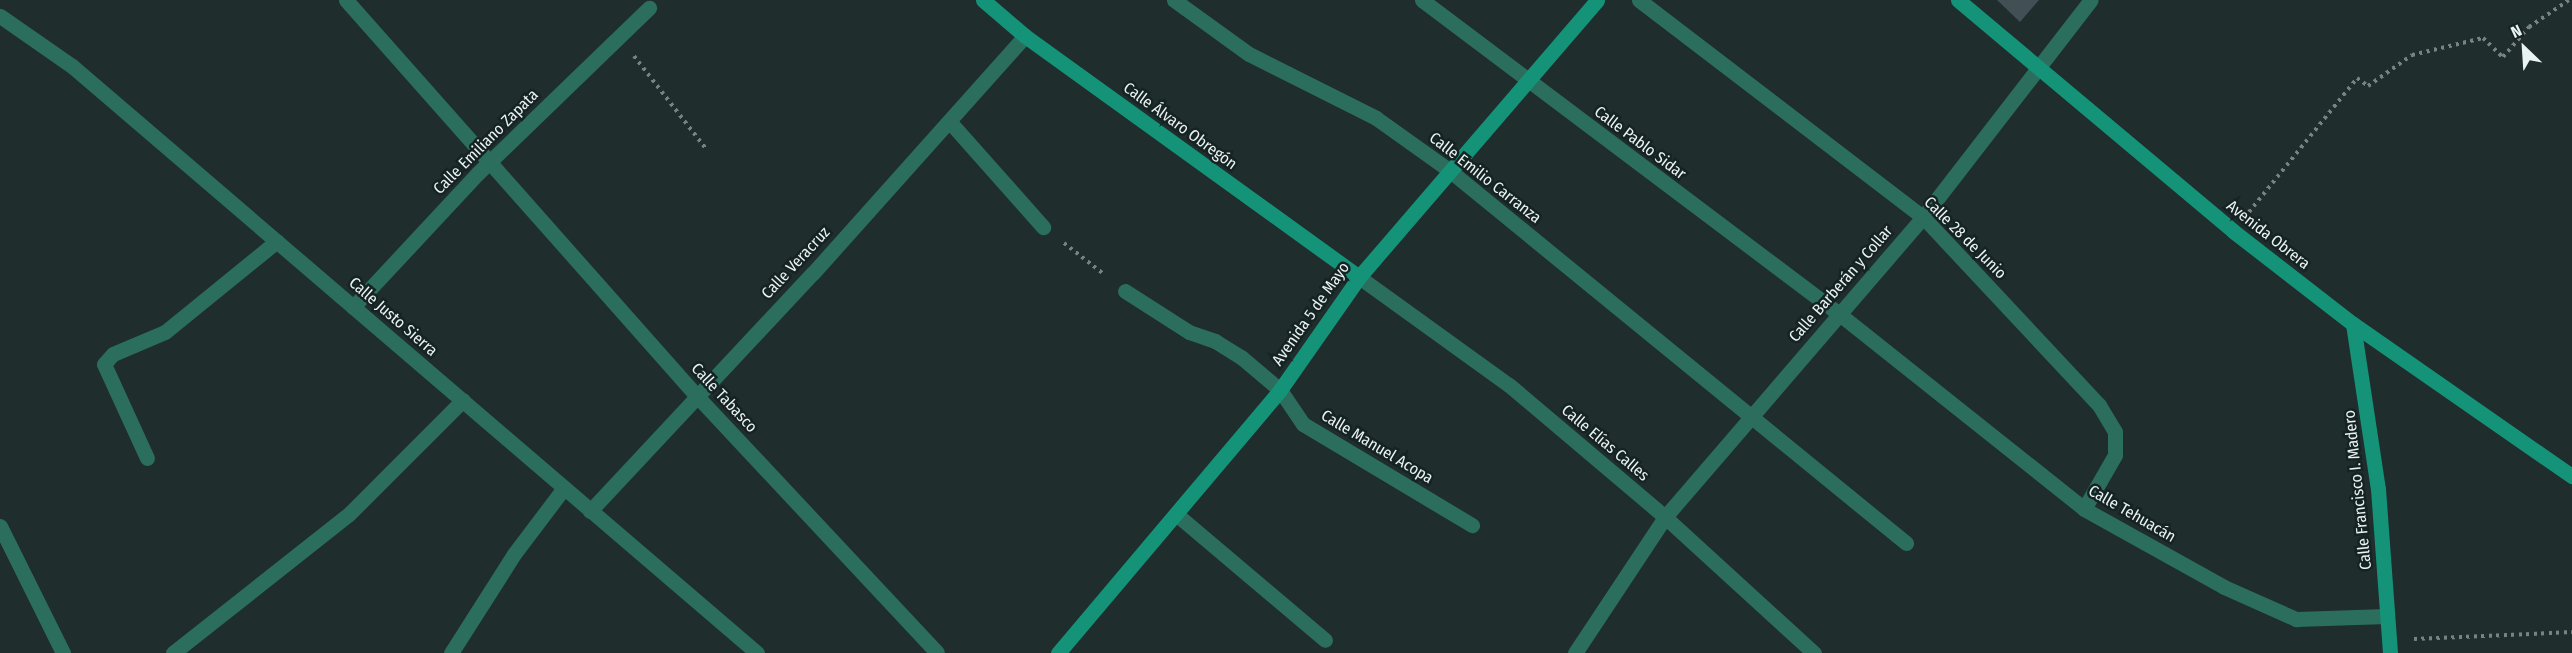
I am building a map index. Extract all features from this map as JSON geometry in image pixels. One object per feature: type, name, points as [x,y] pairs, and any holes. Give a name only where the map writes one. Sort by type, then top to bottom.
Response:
[{"type":"street","name":"Calle Tabasco","points":[[346,0],[464,129],[489,163],[695,394],[937,653]]},
{"type":"street","name":"Calle Álvaro Obregón","points":[[983,0],[1025,36],[1359,277]]},
{"type":"street","name":"Calle Emilio Carranza","points":[[1174,0],[1249,54],[1376,118],[1449,170],[1906,543]]},
{"type":"street","name":"Calle Pablo Sidar","points":[[1422,0],[1525,81],[1838,313]]},
{"type":"street","name":"Avenida 5 de Mayo","points":[[1058,653],[1280,390],[1359,277],[1525,81],[1597,0]]},
{"type":"street","name":"Calle 28 de Junio","points":[[1639,0],[1923,217],[2099,405],[2115,432],[2115,455],[2084,509]]},
{"type":"street","name":"Avenida Obrera","points":[[1958,0],[2233,231],[2353,324],[2572,476]]},
{"type":"street","name":"Calle Barberán y Collar","points":[[1582,650],[1665,518],[1838,313],[1923,217],[2040,70],[2091,0]]},
{"type":"street","name":"Calle Emiliano Zapata","points":[[353,307],[489,163],[650,8]]},
{"type":"street","name":"Calle Justo Sierra","points":[[0,16],[72,66],[757,653]]},
{"type":"street","name":"Calle Veracruz","points":[[590,511],[695,394],[813,273],[1025,36]]},
{"type":"street","points":[[949,121],[1043,227]]},
{"type":"street","points":[[147,458],[104,364],[112,354],[165,332],[277,241]]},
{"type":"street","name":"Calle Elías Calles","points":[[1359,277],[1509,385],[1665,518],[1814,653]]},
{"type":"street","name":"Calle Manuel Acopa","points":[[1125,291],[1188,332],[1215,341],[1241,357],[1280,390],[1303,424],[1472,525]]},
{"type":"street","name":"Calle Tehuacán","points":[[1838,313],[2084,509],[2224,587],[2296,619],[2387,616]]},
{"type":"street","name":"Calle Francisco I. Madero","points":[[2353,324],[2377,477],[2390,647]]},
{"type":"street","points":[[173,653],[349,514],[463,400]]},
{"type":"street","points":[[451,653],[514,554],[564,488]]},
{"type":"street","points":[[1176,513],[1325,640]]},
{"type":"street","points":[[0,526],[63,653]]},
{"type":"path","points":[[2233,231],[2357,78],[2368,86],[2412,55],[2483,38],[2503,57],[2529,27],[2569,0]]},
{"type":"path","points":[[620,38],[707,150]]},
{"type":"path","points":[[1043,227],[1125,291]]},
{"type":"path","points":[[2390,647],[2572,632]]},
{"type":"building","points":[[1997,0],[2039,0],[2020,22]]}]
